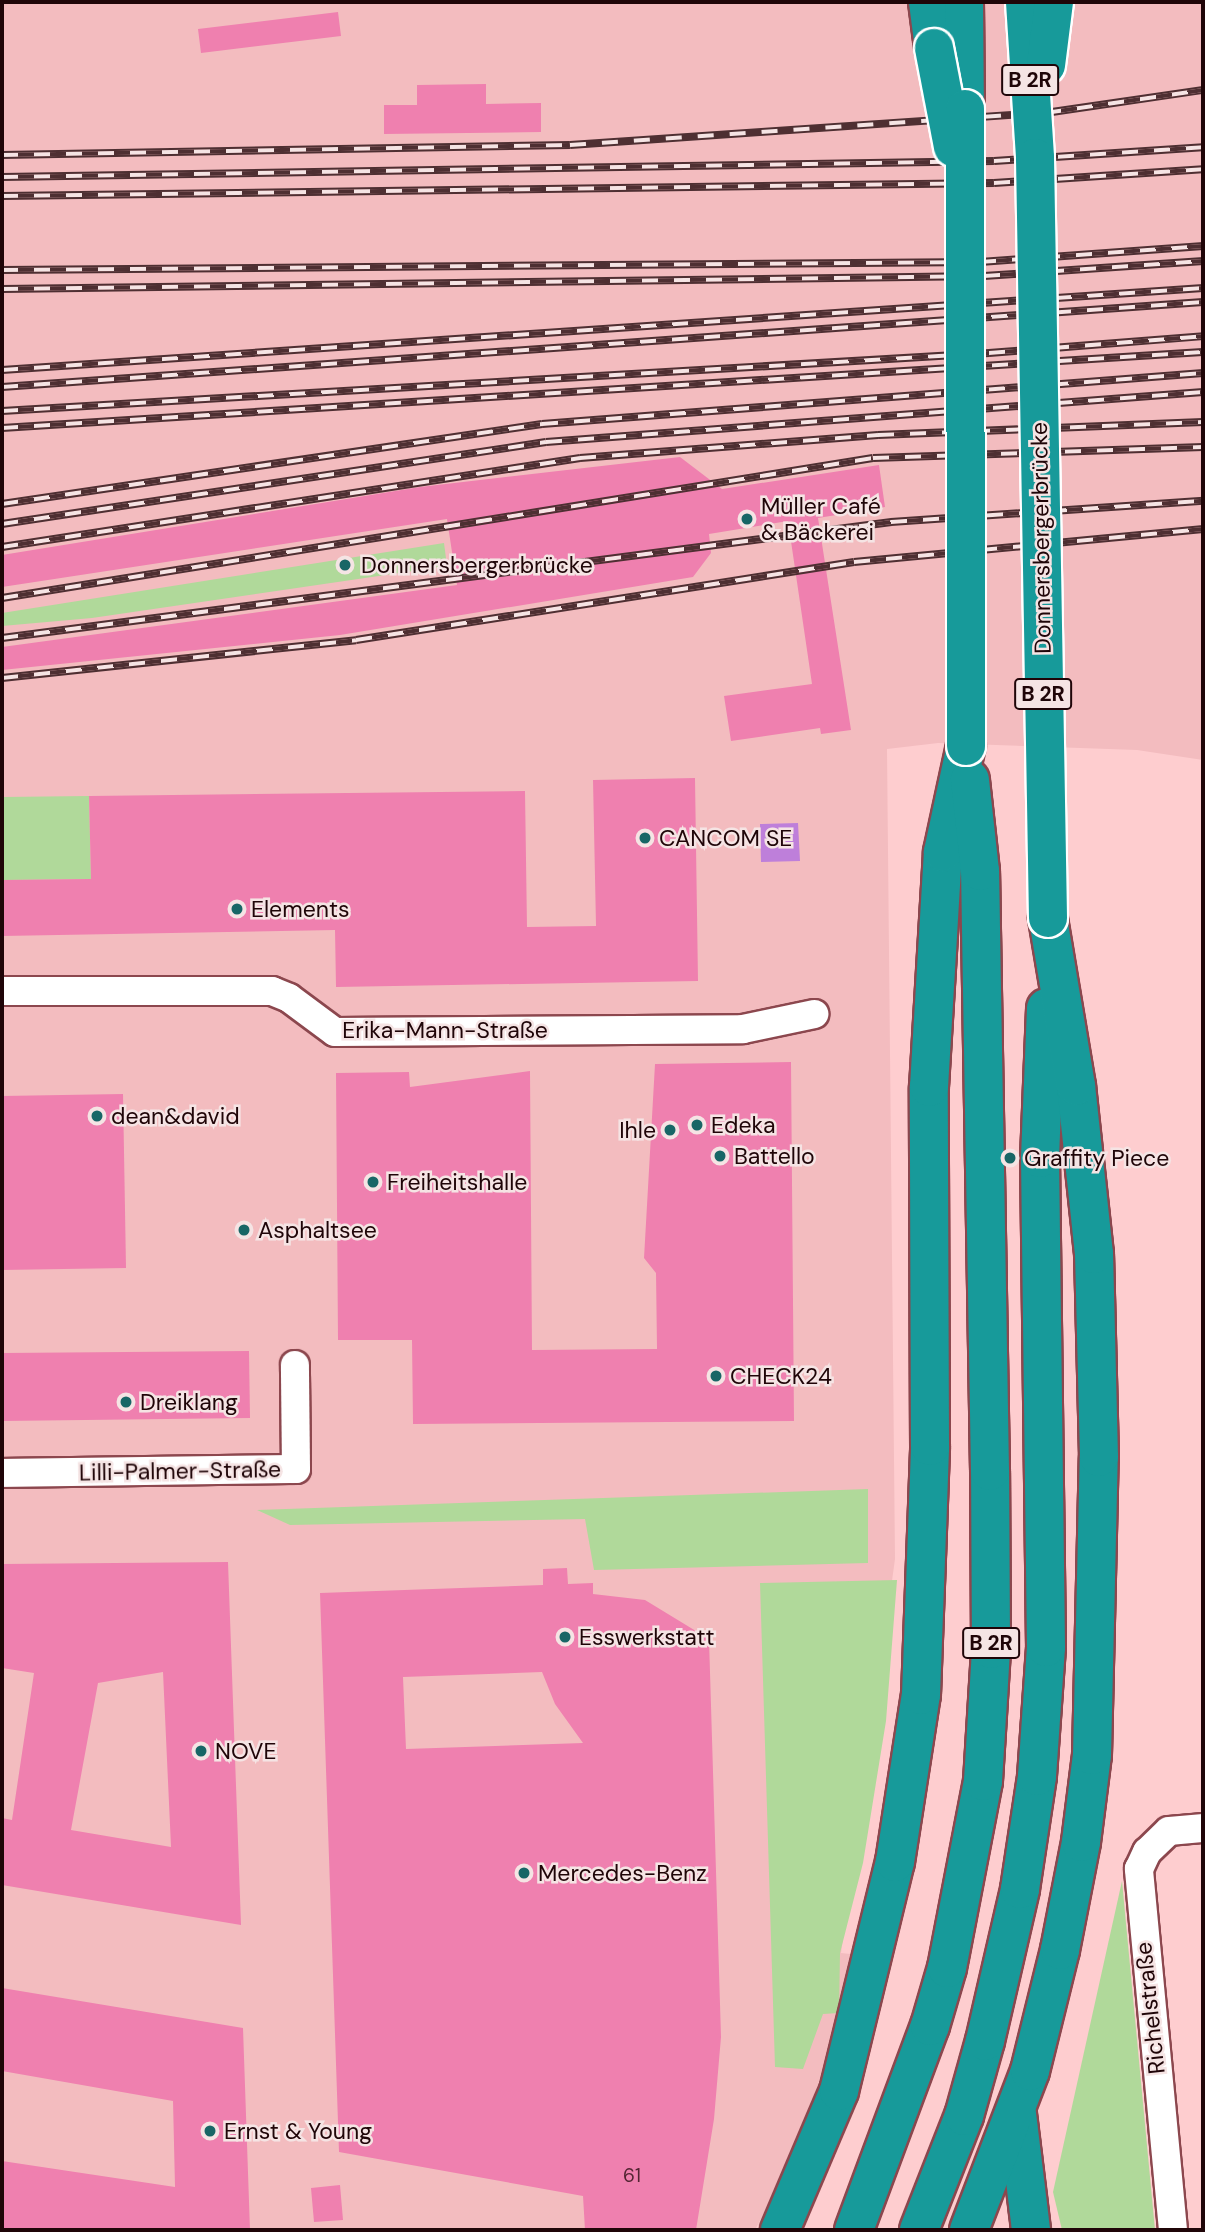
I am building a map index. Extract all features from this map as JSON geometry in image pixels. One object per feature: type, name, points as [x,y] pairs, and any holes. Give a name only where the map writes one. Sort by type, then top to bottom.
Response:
[{"type":"highway","points":[[928,2],[964,204]]},
{"type":"highway","name":"B 2R","points":[[854,2230],[930,2026],[947,1968],[983,1781],[991,1649],[980,871],[966,746],[964,2]]},
{"type":"highway","name":"B 2R","points":[[1025,2],[1035,158]]},
{"type":"highway","points":[[1035,158],[1054,2]]},
{"type":"highway","name":"Donnersbergerbrücke","points":[[1035,158],[1048,918]]},
{"type":"highway","points":[[780,2230],[839,2091],[895,1862],[921,1695],[927,1583],[929,1087],[943,852],[966,746]]},
{"type":"highway","points":[[969,2230],[1017,2110],[1060,1950],[1081,1842],[1092,1755],[1098,1583],[1094,1254],[1076,1086],[1048,918]]},
{"type":"highway","name":"B 2R","points":[[919,2230],[964,2116],[985,2041],[1020,1889],[1037,1776],[1046,1647],[1040,1158],[1048,918]]},
{"type":"highway","points":[[1017,2110],[1031,2230]]},
{"type":"street","name":"Erika-Mann-Straße","points":[[2,991],[272,991],[289,998],[335,1032],[743,1029],[814,1014]]},
{"type":"street","name":"Lilli-Palmer-Straße","points":[[2,1473],[296,1469],[295,1364]]},
{"type":"street","name":"Richelstraße","points":[[1172,2230],[1139,1878],[1147,1853],[1169,1831],[1203,1828]]},
{"type":"shaded area","points":[[2,2],[1203,2],[1203,760],[1137,750],[938,743],[887,749],[895,1559],[841,1953],[860,1955],[824,2069],[780,2182],[755,2230],[2,2230]]},
{"type":"shaded area","points":[[798,823],[800,861],[761,862],[760,824]]},
{"type":"green space","points":[[444,543],[447,566],[92,618],[2,626],[2,613]]},
{"type":"green space","points":[[89,796],[91,879],[4,880],[2,797]]},
{"type":"green space","points":[[868,1489],[868,1563],[594,1570],[585,1519],[290,1525],[257,1510]]},
{"type":"green space","points":[[897,1580],[886,1721],[863,1863],[840,1953],[839,2013],[823,2014],[803,2069],[775,2067],[760,1583]]},
{"type":"green space","points":[[1122,1881],[1155,2230],[1062,2230],[1053,2192]]},
{"type":"building","points":[[338,12],[341,36],[201,53],[198,29]]},
{"type":"building","points":[[486,84],[486,104],[541,103],[541,132],[384,134],[384,105],[417,105],[417,85]]},
{"type":"building","points":[[680,457],[722,489],[879,465],[885,507],[818,518],[851,730],[821,734],[820,728],[731,741],[724,696],[812,684],[788,521],[709,534],[711,553],[693,577],[340,635],[2,670],[2,647],[457,585],[447,519],[2,587],[2,555],[420,487]]},
{"type":"building","points":[[695,778],[698,981],[336,987],[335,930],[2,936],[2,880],[91,879],[89,796],[525,791],[527,927],[596,926],[593,780]]},
{"type":"building","points":[[791,1062],[794,1421],[413,1424],[412,1340],[338,1340],[336,1073],[409,1072],[410,1087],[530,1071],[532,1350],[657,1349],[656,1273],[644,1258],[655,1064]]},
{"type":"building","points":[[123,1094],[126,1268],[2,1270],[2,1096]]},
{"type":"building","name":"Dreiklang","points":[[249,1351],[250,1418],[2,1421],[2,1353]]},
{"type":"building","name":"NOVE","points":[[228,1562],[241,1925],[2,1885],[2,1818],[12,1820],[34,1673],[2,1668],[2,1564]],"holes":[[[163,1672],[171,1847],[71,1830],[98,1683]]]},
{"type":"building","name":"Mercedes-Benz","points":[[567,1568],[568,1584],[593,1583],[593,1594],[645,1600],[709,1639],[721,2037],[714,2119],[696,2230],[585,2230],[583,2196],[339,2152],[320,1593],[543,1585],[543,1569]],"holes":[[[542,1672],[555,1704],[583,1743],[406,1749],[403,1677]]]},
{"type":"building","name":"Ernst & Young","points":[[2,1988],[243,2028],[250,2230],[2,2230],[2,2161],[175,2187],[173,2101],[2,2071]]},
{"type":"building","points":[[340,2185],[343,2220],[314,2222],[311,2188]]},
{"type":"railway","points":[[2,155],[570,145],[1045,113],[1203,90]]},
{"type":"railway","points":[[2,177],[994,161],[1203,147]]},
{"type":"railway","points":[[2,196],[994,183],[1203,169]]},
{"type":"railway","points":[[2,270],[980,262],[1203,246]]},
{"type":"railway","points":[[2,289],[984,276],[1203,261]]},
{"type":"railway","points":[[2,370],[1203,288]]},
{"type":"railway","points":[[2,387],[1203,302]]},
{"type":"railway","points":[[2,411],[989,353],[1203,336]]},
{"type":"railway","points":[[2,428],[1203,352]]},
{"type":"railway","points":[[2,504],[542,424],[1203,373]]},
{"type":"railway","points":[[2,524],[546,442],[1203,392]]},
{"type":"railway","points":[[2,547],[580,458],[878,435],[1203,422]]},
{"type":"railway","points":[[2,598],[873,458],[1203,447]]},
{"type":"railway","points":[[2,638],[891,522],[1203,501]]},
{"type":"railway","points":[[2,678],[356,640],[854,562],[1203,529]]},
{"type":"place","name":"Müller Café & Bäckerei","points":[[747,519]]},
{"type":"place","name":"Donnersbergerbrücke","points":[[345,565]]},
{"type":"place","name":"CANCOM SE","points":[[645,838]]},
{"type":"place","name":"Elements","points":[[237,909]]},
{"type":"place","name":"dean&david","points":[[97,1116]]},
{"type":"place","name":"Edeka","points":[[697,1125]]},
{"type":"place","name":"Ihle","points":[[670,1130]]},
{"type":"place","name":"Battello","points":[[720,1156]]},
{"type":"place","name":"Graffity Piece","points":[[1010,1158]]},
{"type":"place","name":"Freiheitshalle","points":[[373,1182]]},
{"type":"place","name":"Asphaltsee","points":[[244,1230]]},
{"type":"place","name":"CHECK24","points":[[716,1376]]},
{"type":"place","name":"Dreiklang","points":[[126,1402]]},
{"type":"place","name":"Esswerkstatt","points":[[565,1637]]},
{"type":"place","name":"NOVE","points":[[201,1751]]},
{"type":"place","name":"Mercedes-Benz","points":[[524,1873]]},
{"type":"place","name":"Ernst & Young","points":[[210,2131]]}]
